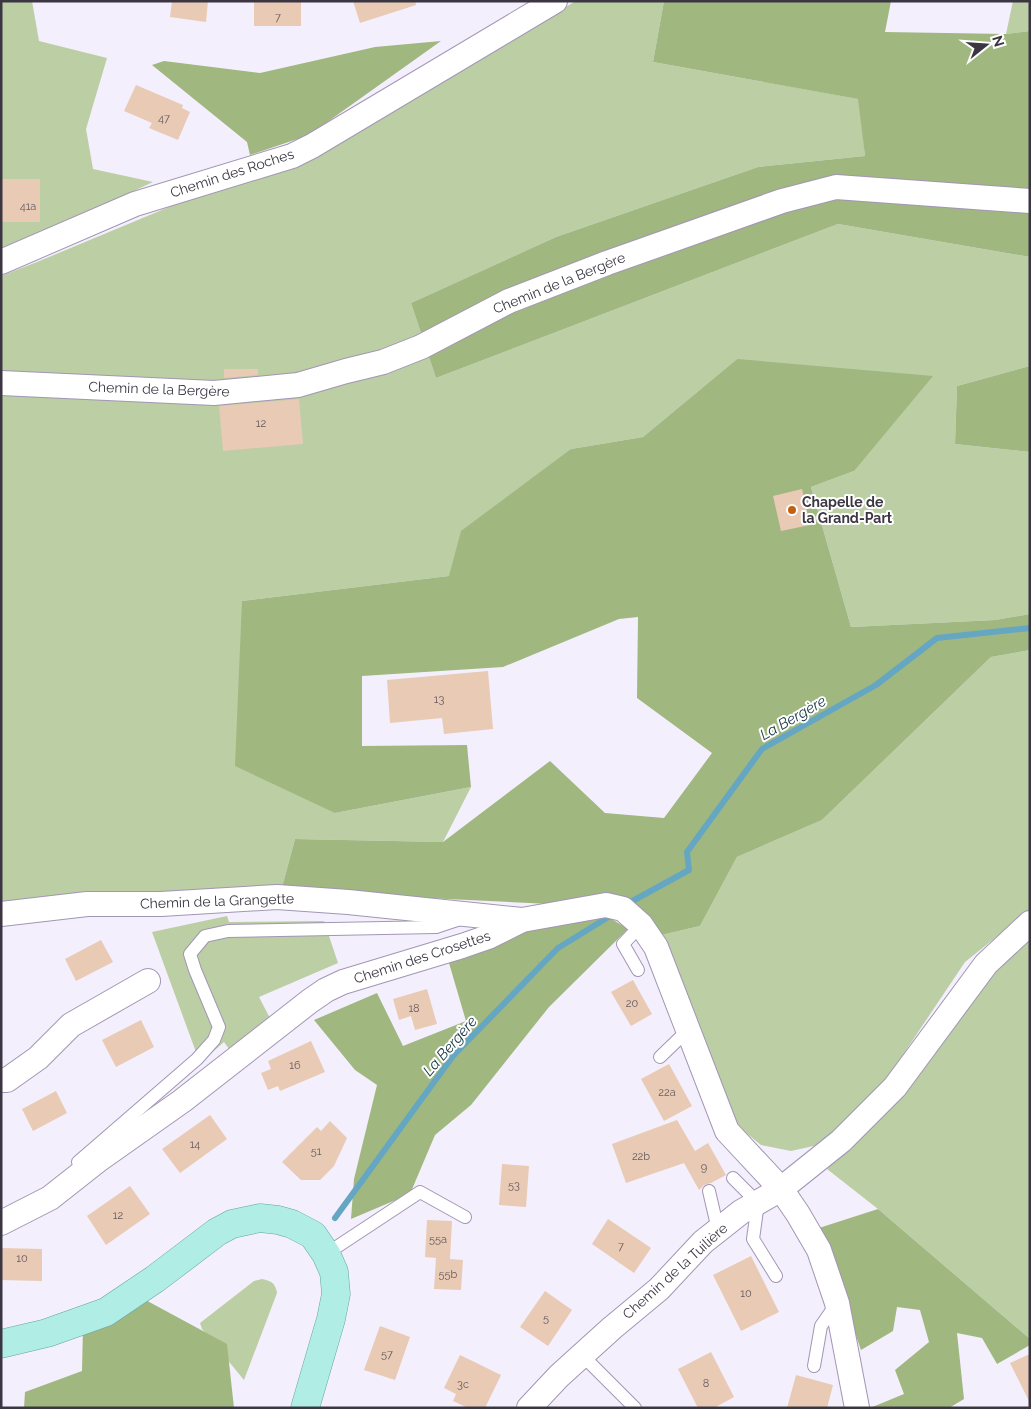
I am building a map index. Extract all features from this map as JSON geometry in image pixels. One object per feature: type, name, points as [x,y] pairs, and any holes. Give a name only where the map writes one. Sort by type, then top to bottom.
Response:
[{"type":"main road","points":[[1,1344],[47,1334],[106,1312],[155,1279],[217,1232],[237,1222],[260,1218],[278,1220],[292,1224],[313,1235],[326,1254],[334,1272],[336,1294],[331,1319],[305,1408]]},
{"type":"street","name":"Chemin des Roches","points":[[1,262],[135,204],[292,156],[312,146],[555,1]]},
{"type":"street","name":"Chemin de la Bergère","points":[[1,383],[214,393],[298,386],[382,362],[421,347],[509,301],[616,259],[782,201],[836,187],[1030,201]]},
{"type":"street","name":"Chemin de la Grangette","points":[[1,914],[87,904],[161,904],[277,897],[522,920]]},
{"type":"street","name":"Chemin des Crosettes","points":[[1,1223],[50,1198],[182,1102],[291,1015],[326,990],[365,975],[488,937],[522,920],[606,905],[623,909],[641,925],[656,946],[727,1131],[781,1189],[819,1250],[837,1303],[858,1408]]},
{"type":"street","name":"Chemin de la Tuilière","points":[[529,1408],[582,1355],[659,1289],[703,1242],[741,1212],[781,1189],[841,1141],[895,1087],[986,964],[1030,923]]},
{"type":"street","points":[[1,1080],[7,1080],[38,1058],[71,1025],[148,981]]},
{"type":"lane","points":[[65,1186],[66,1172],[197,1059],[214,1040],[219,1027],[190,954],[205,936],[228,931],[436,927],[474,914]]},
{"type":"lane","points":[[638,970],[623,944],[641,925]]},
{"type":"lane","points":[[660,1057],[688,1030]]},
{"type":"lane","points":[[733,1178],[758,1203],[753,1239],[776,1276]]},
{"type":"lane","points":[[709,1191],[718,1230]]},
{"type":"lane","points":[[326,1254],[420,1192],[465,1216]]},
{"type":"lane","points":[[814,1366],[821,1326],[837,1303]]},
{"type":"lane","points":[[582,1355],[635,1408]]},
{"type":"green space","points":[[1,1],[32,1],[39,41],[107,58],[86,129],[93,169],[153,182],[1,253]]},
{"type":"green space","points":[[576,1],[664,1],[653,62],[859,99],[865,156],[758,167],[556,237],[411,303],[436,378],[838,224],[1030,257],[1030,366],[957,386],[955,444],[1030,452],[1030,614],[995,620],[851,627],[811,487],[854,471],[737,359],[643,437],[571,449],[449,576],[242,601],[335,813],[471,787],[443,842],[295,839],[281,891],[90,897],[1,902],[1,276],[193,197],[338,145],[489,51]]},
{"type":"green space","points":[[664,1],[891,1],[885,32],[1006,34],[1030,31],[1030,257],[838,224],[436,378],[411,303],[556,237],[758,167],[865,156],[858,99],[653,62]]},
{"type":"green space","points":[[1013,1],[1030,1],[1030,31],[1006,34]]},
{"type":"green space","points":[[441,41],[309,135],[250,155],[247,142],[152,65],[164,61],[260,73],[375,47]]},
{"type":"green space","points":[[737,359],[933,376],[854,471],[811,487],[851,627],[995,620],[1030,614],[1030,650],[991,657],[822,820],[737,857],[700,926],[657,936],[632,908],[281,891],[295,839],[443,842],[550,761],[605,813],[664,818],[712,753],[637,698],[638,617],[619,619],[503,667],[362,676],[362,746],[467,745],[471,787],[335,813],[235,766],[242,601],[449,576],[461,531],[571,449],[643,437]]},
{"type":"green space","points":[[1030,366],[1030,452],[955,444],[957,386]]},
{"type":"green space","points":[[1030,650],[1030,910],[965,962],[884,1083],[818,1145],[791,1151],[761,1145],[735,1124],[657,936],[700,926],[737,857],[822,820],[991,657]]},
{"type":"green space","points":[[605,915],[628,929],[549,1007],[471,1105],[435,1135],[410,1194],[351,1219],[354,1179],[377,1085],[355,1070],[314,1020],[377,993],[403,1046],[466,1021],[449,963],[524,929]]},
{"type":"green space","points":[[227,916],[229,922],[324,921],[338,963],[259,997],[272,1022],[232,1053],[224,1042],[200,1063],[152,932]]},
{"type":"green space","points":[[1030,935],[1030,1339],[878,1209],[827,1169],[891,1107],[1014,948]]},
{"type":"green space","points":[[878,1209],[1030,1339],[1030,1345],[997,1364],[982,1338],[957,1333],[964,1399],[949,1408],[870,1408],[904,1394],[895,1370],[929,1342],[920,1310],[897,1307],[893,1331],[861,1350],[819,1228]]},
{"type":"green space","points":[[262,1279],[272,1283],[277,1293],[244,1380],[202,1329],[200,1323],[254,1281]]},
{"type":"green space","points":[[140,1297],[227,1344],[234,1408],[24,1408],[25,1392],[82,1371],[83,1326]]},
{"type":"building","points":[[172,1],[208,1],[206,22],[170,17]]},
{"type":"building","points":[[254,1],[301,1],[301,26],[254,26]]},
{"type":"building","points":[[353,1],[415,1],[416,5],[360,23]]},
{"type":"building","points":[[136,85],[183,105],[182,108],[190,112],[178,140],[149,128],[152,123],[124,111]]},
{"type":"building","points":[[1,179],[40,179],[40,222],[1,222]]},
{"type":"building","points":[[224,369],[258,369],[258,375],[224,378]]},
{"type":"building","points":[[299,399],[303,444],[223,451],[219,406]]},
{"type":"building","name":"Chapelle de la Grand-Part","points":[[802,489],[810,525],[781,531],[773,496]]},
{"type":"building","points":[[488,671],[493,729],[444,734],[442,718],[390,723],[387,680]]},
{"type":"building","points":[[101,940],[113,962],[76,981],[65,959]]},
{"type":"building","points":[[633,980],[652,1014],[631,1026],[611,992]]},
{"type":"building","points":[[427,989],[437,1024],[415,1030],[411,1016],[399,1020],[393,999]]},
{"type":"building","points":[[141,1020],[154,1047],[116,1067],[102,1040]]},
{"type":"building","points":[[311,1041],[325,1072],[280,1091],[278,1086],[268,1090],[261,1073],[271,1069],[268,1061]]},
{"type":"building","points":[[669,1064],[692,1106],[664,1121],[641,1079]]},
{"type":"building","points":[[56,1091],[67,1113],[33,1131],[22,1109]]},
{"type":"building","points":[[210,1115],[227,1139],[180,1173],[162,1149]]},
{"type":"building","points":[[677,1120],[695,1151],[708,1143],[726,1175],[704,1185],[699,1190],[684,1163],[626,1183],[612,1144]]},
{"type":"building","points":[[330,1121],[347,1138],[334,1166],[320,1180],[301,1180],[282,1162],[317,1127],[321,1131]]},
{"type":"building","points":[[502,1164],[529,1166],[526,1207],[499,1205]]},
{"type":"building","points":[[130,1186],[150,1214],[106,1245],[87,1216]]},
{"type":"building","points":[[608,1219],[651,1248],[634,1273],[592,1244]]},
{"type":"building","points":[[427,1220],[452,1221],[450,1259],[463,1260],[461,1290],[434,1289],[436,1258],[425,1257]]},
{"type":"building","points":[[2,1248],[42,1249],[42,1281],[1,1280]]},
{"type":"building","points":[[751,1256],[779,1312],[741,1331],[713,1275]]},
{"type":"building","points":[[545,1291],[572,1310],[548,1346],[520,1327]]},
{"type":"building","points":[[380,1326],[410,1337],[395,1380],[364,1370]]},
{"type":"building","points":[[711,1352],[734,1397],[714,1408],[698,1408],[678,1369]]},
{"type":"building","points":[[1030,1354],[1030,1403],[1010,1363]]},
{"type":"building","points":[[460,1355],[501,1375],[485,1408],[468,1408],[453,1401],[456,1394],[444,1388]]},
{"type":"building","points":[[796,1375],[833,1385],[827,1408],[787,1408]]},
{"type":"waterway","name":"La Bergère","points":[[627,904],[689,870],[687,852],[762,749],[876,685],[937,638],[1030,628]]},
{"type":"waterway","name":"La Bergère","points":[[335,1218],[453,1056],[558,948],[610,916]]},
{"type":"place","name":"Chapelle de la Grand-Part","points":[[792,510]]}]
